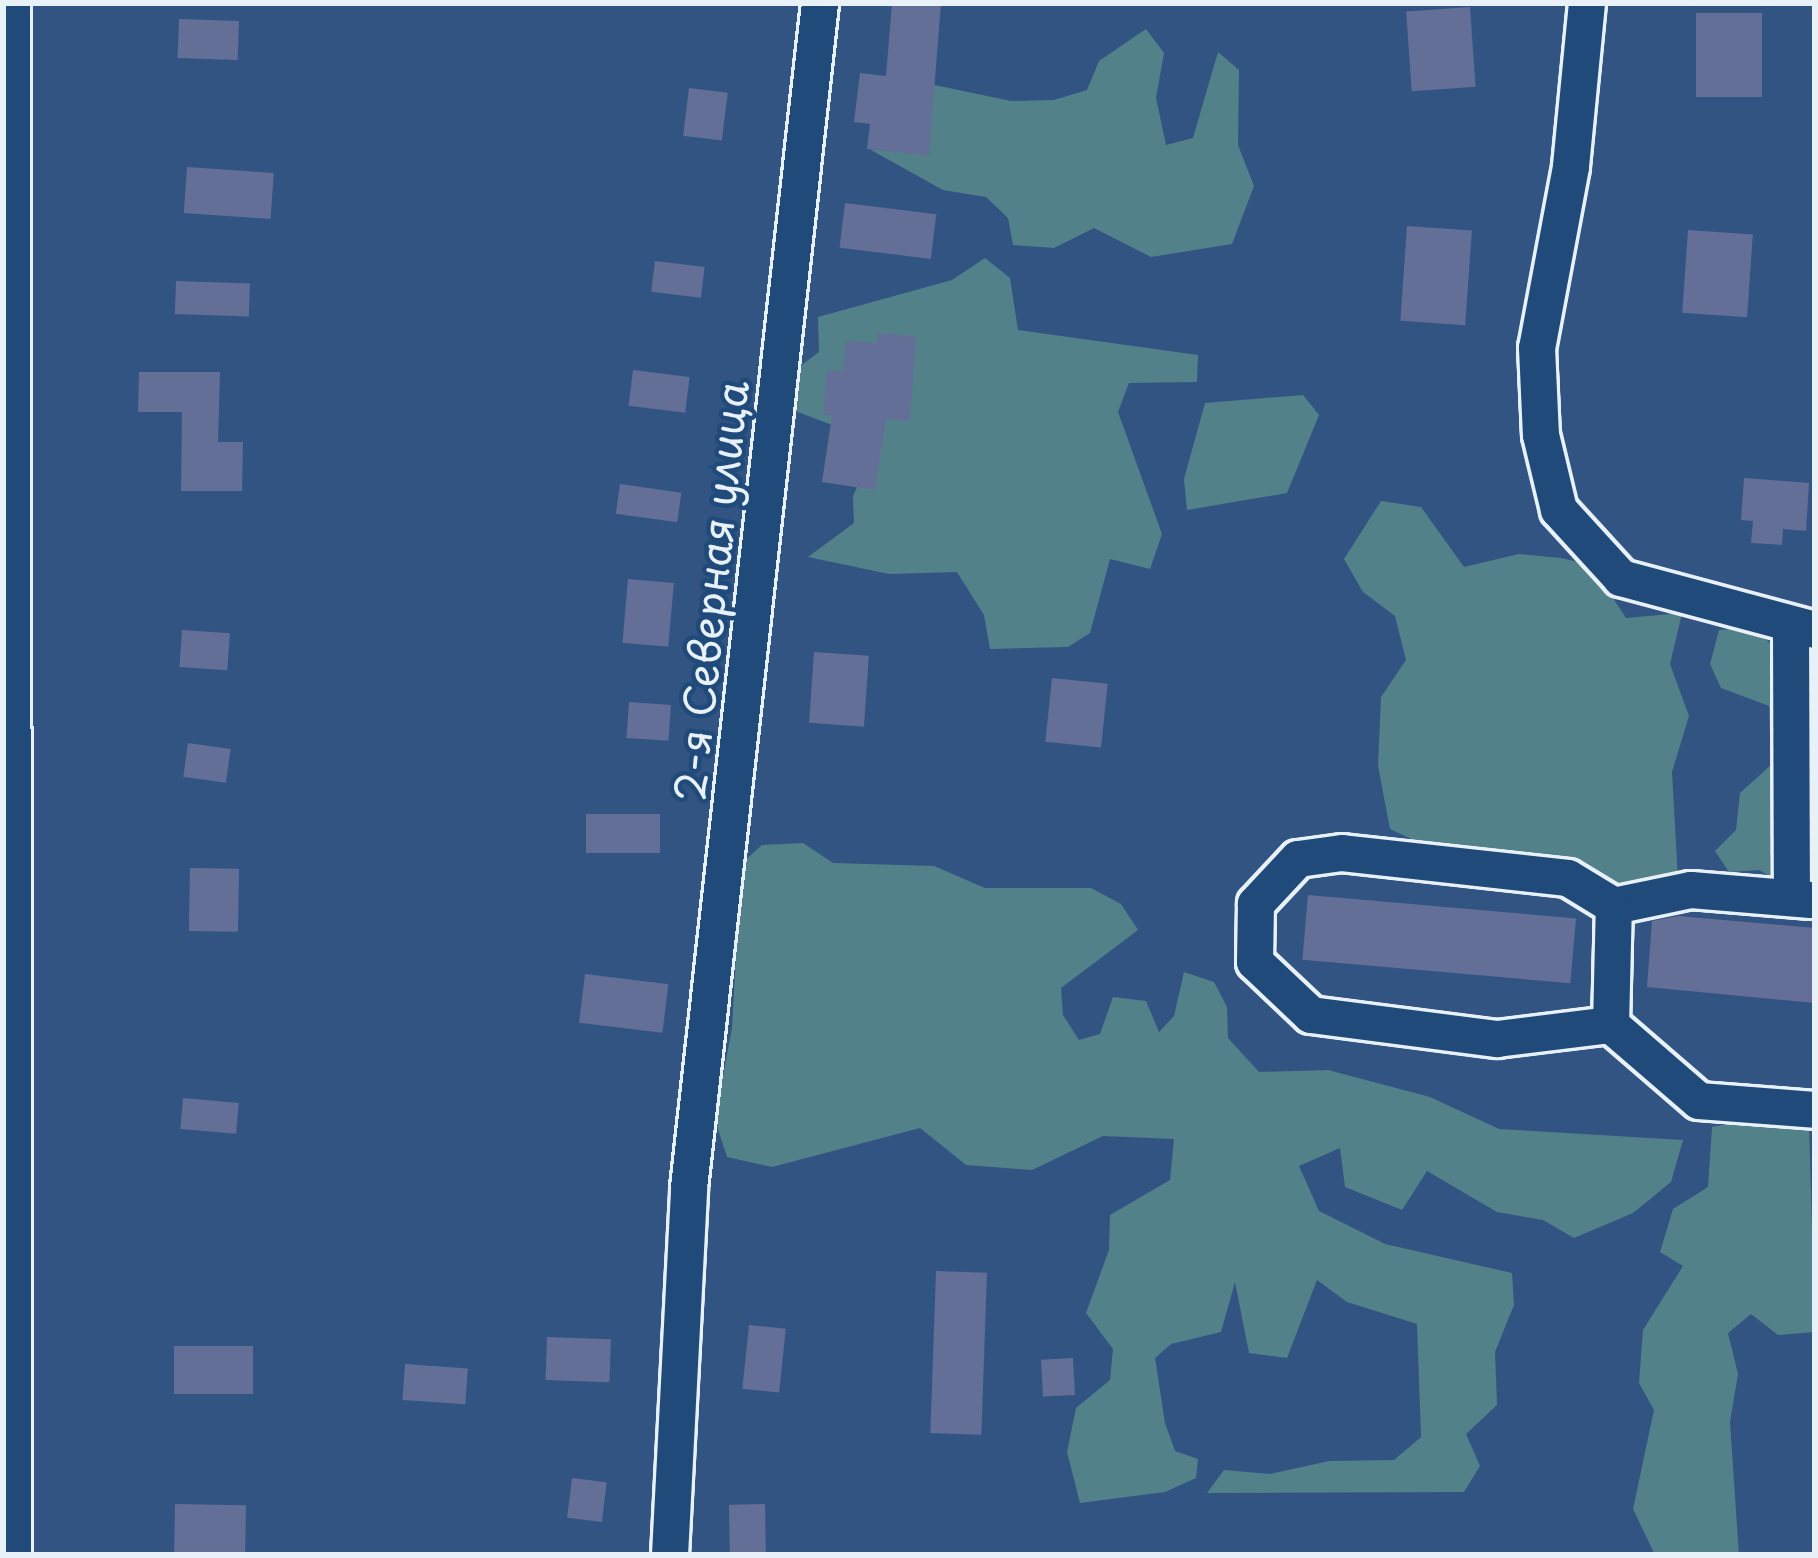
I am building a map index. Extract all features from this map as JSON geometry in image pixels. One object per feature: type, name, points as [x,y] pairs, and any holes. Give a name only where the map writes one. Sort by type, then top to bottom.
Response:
[{"type":"street","points":[[12,3],[13,1555]]},
{"type":"street","name":"2-я Северная улица","points":[[670,1555],[689,1188],[820,3]]},
{"type":"street","points":[[1587,3],[1571,167],[1537,348],[1541,435],[1559,510],[1621,578],[1803,630],[1804,899],[1691,890],[1614,906],[1568,878],[1342,853],[1298,860],[1256,904],[1255,962],[1311,1015],[1497,1040],[1611,1024],[1699,1101],[1815,1110]]},
{"type":"street","points":[[1611,1024],[1614,906]]},
{"type":"green space","points":[[1146,29],[1164,53],[1156,98],[1166,145],[1193,138],[1218,52],[1239,70],[1238,145],[1254,186],[1232,244],[1151,257],[1094,228],[1054,248],[1013,245],[1008,218],[986,197],[943,190],[871,150],[911,116],[925,83],[1011,101],[1054,100],[1087,90],[1099,61]]},
{"type":"green space","points":[[985,258],[1010,278],[1018,330],[1198,355],[1197,382],[1129,383],[1118,412],[1162,534],[1150,569],[1110,559],[1090,633],[1068,647],[990,649],[984,615],[957,572],[889,574],[808,557],[854,523],[853,496],[866,468],[859,435],[795,411],[791,373],[819,352],[818,317],[952,280]]},
{"type":"green space","points":[[1303,395],[1319,415],[1287,493],[1187,510],[1184,479],[1205,403]]},
{"type":"green space","points":[[1381,501],[1421,507],[1464,567],[1519,554],[1561,558],[1591,565],[1626,618],[1682,613],[1670,664],[1689,716],[1672,772],[1678,879],[1622,889],[1584,870],[1439,852],[1390,829],[1378,766],[1381,697],[1406,660],[1395,616],[1363,592],[1344,559]]},
{"type":"green space","points":[[1753,627],[1774,647],[1804,654],[1815,644],[1815,866],[1780,835],[1771,877],[1759,870],[1729,872],[1715,851],[1736,830],[1740,793],[1771,765],[1769,706],[1721,688],[1710,664],[1719,630]]},
{"type":"green space","points":[[803,843],[833,863],[934,866],[985,888],[1091,888],[1121,904],[1138,930],[1061,988],[1063,1015],[1079,1040],[1100,1034],[1113,997],[1146,1001],[1159,1032],[1174,1016],[1184,972],[1214,982],[1227,1007],[1228,1038],[1259,1072],[1328,1070],[1430,1097],[1499,1129],[1683,1140],[1671,1182],[1633,1213],[1574,1238],[1543,1220],[1497,1212],[1427,1171],[1402,1210],[1345,1187],[1340,1148],[1299,1166],[1319,1211],[1385,1244],[1512,1273],[1514,1305],[1495,1352],[1497,1405],[1466,1434],[1480,1466],[1464,1492],[1207,1493],[1224,1470],[1270,1474],[1329,1461],[1394,1460],[1421,1437],[1417,1324],[1347,1302],[1317,1280],[1287,1358],[1249,1353],[1235,1282],[1221,1332],[1171,1344],[1155,1358],[1165,1423],[1175,1451],[1198,1459],[1196,1478],[1165,1492],[1080,1503],[1067,1452],[1076,1408],[1110,1380],[1113,1349],[1086,1313],[1109,1250],[1110,1215],[1170,1180],[1174,1139],[1103,1136],[1032,1170],[966,1165],[920,1128],[772,1167],[727,1157],[715,1120],[732,1028],[741,864],[762,845]]},
{"type":"green space","points":[[1743,1121],[1809,1124],[1815,1332],[1778,1335],[1751,1314],[1728,1333],[1738,1374],[1730,1422],[1739,1555],[1655,1555],[1633,1509],[1654,1410],[1639,1383],[1643,1330],[1683,1266],[1660,1252],[1673,1209],[1708,1187],[1712,1127]]},
{"type":"building","points":[[892,3],[941,3],[929,156],[867,149],[870,124],[854,122],[860,73],[886,76]]},
{"type":"building","points":[[1470,7],[1476,87],[1412,91],[1406,11]]},
{"type":"building","points":[[1696,13],[1762,13],[1762,97],[1696,97]]},
{"type":"building","points":[[179,19],[239,21],[238,60],[178,58]]},
{"type":"building","points":[[689,88],[728,93],[722,140],[683,136]]},
{"type":"building","points":[[187,167],[274,173],[271,219],[184,213]]},
{"type":"building","points":[[845,203],[936,214],[931,259],[840,248]]},
{"type":"building","points":[[1407,226],[1472,231],[1465,325],[1400,321]]},
{"type":"building","points":[[1688,230],[1753,235],[1747,317],[1682,313]]},
{"type":"building","points":[[655,261],[705,267],[701,298],[651,292]]},
{"type":"building","points":[[176,281],[250,284],[249,317],[175,314]]},
{"type":"building","points":[[878,333],[916,336],[910,421],[886,419],[875,490],[822,482],[832,415],[823,415],[827,370],[843,371],[846,341],[877,343]]},
{"type":"building","points":[[633,370],[690,377],[685,413],[629,406]]},
{"type":"building","points":[[139,372],[220,372],[218,442],[243,442],[242,491],[181,491],[182,412],[138,412]]},
{"type":"building","points":[[1744,478],[1809,483],[1806,531],[1783,529],[1782,545],[1751,543],[1753,521],[1741,520]]},
{"type":"building","points":[[620,484],[681,493],[677,522],[616,514]]},
{"type":"building","points":[[628,579],[674,583],[668,647],[622,643]]},
{"type":"building","points":[[182,630],[230,633],[227,670],[179,667]]},
{"type":"building","points":[[814,652],[869,656],[864,727],[809,723]]},
{"type":"building","points":[[1052,678],[1108,684],[1101,748],[1045,742]]},
{"type":"building","points":[[629,702],[671,705],[668,741],[626,738]]},
{"type":"building","points":[[188,743],[231,749],[226,783],[183,777]]},
{"type":"building","points":[[586,814],[660,814],[660,853],[586,853]]},
{"type":"building","points":[[190,868],[239,869],[238,932],[189,931]]},
{"type":"building","points":[[1308,895],[1576,918],[1570,983],[1302,960]]},
{"type":"building","points":[[1678,916],[1815,928],[1815,1003],[1647,987],[1652,921]]},
{"type":"building","points":[[585,974],[668,984],[662,1033],[579,1023]]},
{"type":"building","points":[[183,1098],[239,1103],[236,1134],[180,1129]]},
{"type":"building","points":[[936,1271],[987,1273],[981,1435],[930,1433]]},
{"type":"building","points":[[749,1325],[786,1329],[779,1393],[742,1389]]},
{"type":"building","points":[[547,1337],[611,1339],[609,1382],[545,1380]]},
{"type":"building","points":[[174,1346],[253,1346],[253,1394],[174,1394]]},
{"type":"building","points":[[1073,1358],[1075,1395],[1043,1397],[1041,1360]]},
{"type":"building","points":[[405,1364],[468,1368],[465,1404],[402,1400]]},
{"type":"building","points":[[572,1478],[607,1482],[602,1522],[567,1518]]},
{"type":"building","points":[[175,1504],[246,1505],[245,1554],[174,1553]]},
{"type":"building","points":[[765,1504],[766,1555],[730,1555],[729,1505]]}]
